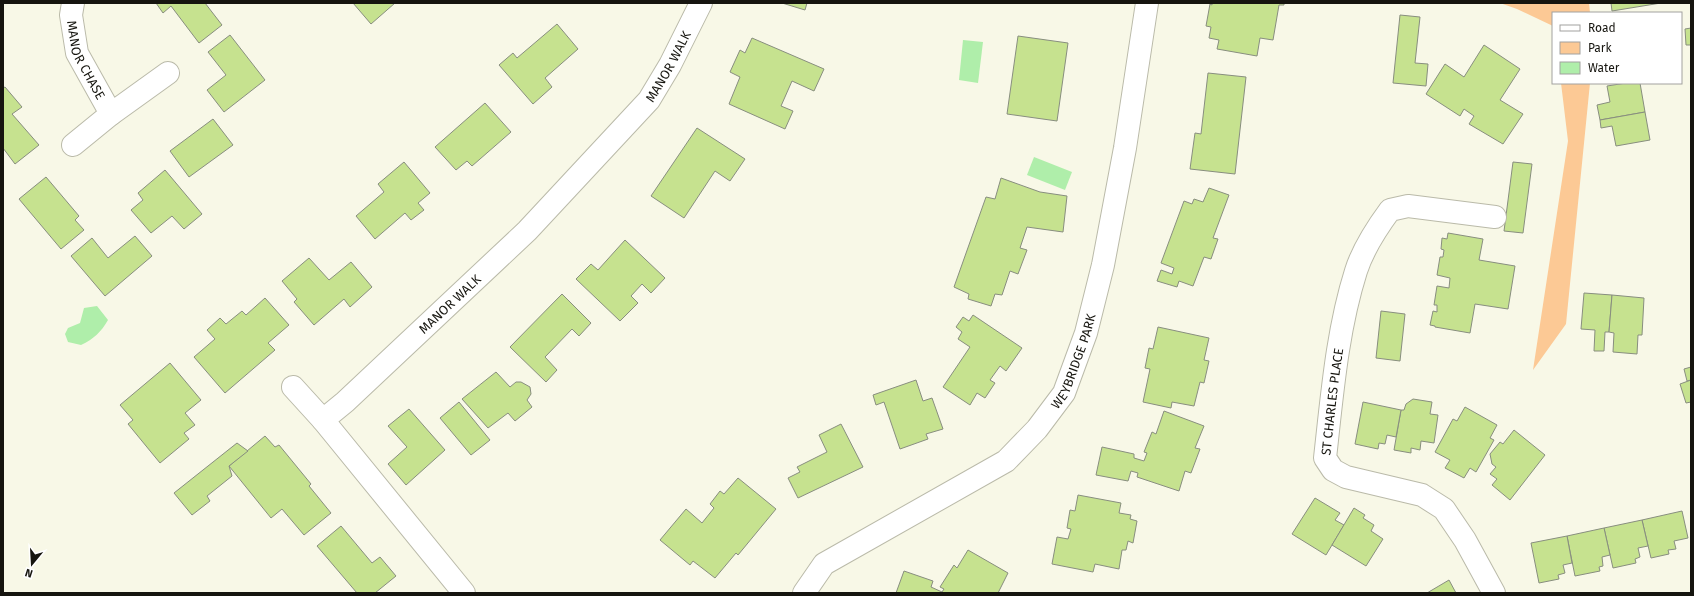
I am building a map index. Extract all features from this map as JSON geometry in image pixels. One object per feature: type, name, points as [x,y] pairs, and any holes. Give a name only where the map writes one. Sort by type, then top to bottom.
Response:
[{"type":"street","name":"MANOR CHASE","points":[[72,3],[71,15],[77,53],[111,114]]},
{"type":"street","name":"MANOR WALK","points":[[323,420],[345,402],[527,231],[649,100],[670,65],[701,3]]},
{"type":"street","name":"WEYBRIDGE PARK","points":[[804,593],[824,564],[1006,461],[1037,429],[1064,393],[1086,333],[1103,266],[1126,148],[1147,3]]},
{"type":"street","name":"MANOR CHASE","points":[[73,145],[111,114],[168,73]]},
{"type":"street","name":"ST CHARLES PLACE","points":[[1494,593],[1465,540],[1444,509],[1422,495],[1346,477],[1333,470],[1325,458],[1340,337],[1356,271],[1374,232],[1390,210],[1408,206],[1495,217]]},
{"type":"street","points":[[293,387],[323,420],[464,593]]},
{"type":"green space","points":[[1500,3],[1589,3],[1590,12],[1552,12],[1552,26],[1517,9]]},
{"type":"green space","points":[[1561,84],[1590,84],[1566,324],[1533,370],[1568,141]]},
{"type":"water","points":[[963,40],[983,42],[978,83],[959,80]]},
{"type":"water","points":[[1034,157],[1072,172],[1065,190],[1027,175]]},
{"type":"water","points":[[97,306],[108,320],[103,328],[97,335],[81,345],[68,342],[65,334],[68,328],[80,323],[84,308]]},
{"type":"building","points":[[156,3],[205,3],[222,25],[199,43],[171,6],[163,13]]},
{"type":"building","points":[[353,3],[395,3],[371,24]]},
{"type":"building","points":[[782,3],[807,3],[805,10]]},
{"type":"building","points":[[1212,3],[1284,3],[1284,5],[1279,5],[1273,40],[1260,38],[1257,56],[1217,49],[1219,40],[1209,38],[1211,27],[1206,26],[1210,4],[1212,5]]},
{"type":"building","points":[[1611,3],[1661,3],[1612,11]]},
{"type":"building","points":[[1400,15],[1420,17],[1415,63],[1428,64],[1426,86],[1393,83]]},
{"type":"building","points":[[557,24],[578,49],[545,78],[552,87],[533,104],[499,65],[513,53],[517,58]]},
{"type":"building","points":[[1691,28],[1691,45],[1686,45],[1685,29]]},
{"type":"building","points":[[230,35],[265,80],[224,112],[207,90],[226,75],[208,52]]},
{"type":"building","points":[[1018,36],[1068,43],[1057,121],[1007,114]]},
{"type":"building","points":[[752,38],[824,69],[814,91],[792,81],[781,106],[793,111],[785,129],[729,104],[740,77],[730,72],[740,50],[745,53]]},
{"type":"building","points":[[1484,45],[1520,69],[1500,100],[1523,114],[1503,144],[1469,124],[1474,116],[1464,109],[1460,116],[1426,94],[1445,64],[1464,77]]},
{"type":"building","points":[[1208,73],[1246,77],[1235,174],[1190,169],[1195,133],[1201,134]]},
{"type":"building","points":[[1620,84],[1640,84],[1645,112],[1600,120],[1597,105],[1610,102],[1607,86]]},
{"type":"building","points":[[5,87],[22,107],[12,114],[39,145],[15,164],[3,148],[3,88]]},
{"type":"building","points":[[485,103],[511,132],[472,166],[467,161],[456,170],[435,147]]},
{"type":"building","points":[[1645,112],[1650,140],[1616,146],[1612,126],[1601,128],[1600,120]]},
{"type":"building","points":[[213,119],[233,145],[189,177],[170,151]]},
{"type":"building","points":[[697,128],[745,159],[730,181],[715,171],[684,218],[651,196]]},
{"type":"building","points":[[404,162],[430,193],[418,203],[424,210],[411,220],[405,213],[375,239],[356,216],[384,192],[378,184]]},
{"type":"building","points":[[1513,162],[1532,164],[1523,233],[1504,231]]},
{"type":"building","points":[[165,170],[202,214],[184,229],[172,216],[151,233],[131,210],[143,200],[138,193]]},
{"type":"building","points":[[46,177],[79,216],[75,220],[84,230],[61,249],[19,199]]},
{"type":"building","points":[[1001,178],[1040,192],[1067,196],[1063,232],[1027,227],[1020,248],[1027,250],[1018,274],[1010,271],[1002,295],[995,294],[991,306],[968,299],[969,294],[954,287],[986,197],[995,199]]},
{"type":"building","points":[[1209,188],[1229,195],[1213,238],[1218,239],[1211,259],[1204,257],[1193,286],[1179,281],[1177,287],[1157,281],[1161,270],[1172,274],[1174,268],[1161,263],[1184,201],[1192,204],[1194,199],[1203,202]]},
{"type":"building","points":[[1448,233],[1483,239],[1479,260],[1515,266],[1508,309],[1475,304],[1470,333],[1430,325],[1433,311],[1437,312],[1437,305],[1434,305],[1437,286],[1449,288],[1450,278],[1437,275],[1440,257],[1443,257],[1444,250],[1441,249],[1442,238],[1447,239]]},
{"type":"building","points":[[135,236],[152,256],[105,296],[71,256],[92,238],[108,258]]},
{"type":"building","points":[[625,240],[665,278],[651,293],[642,284],[631,296],[638,303],[620,321],[576,279],[591,264],[598,270]]},
{"type":"building","points":[[309,258],[329,280],[351,262],[372,287],[350,307],[344,299],[314,325],[294,302],[297,299],[282,281]]},
{"type":"building","points":[[1584,293],[1612,295],[1609,332],[1605,332],[1604,351],[1594,351],[1595,330],[1581,329]]},
{"type":"building","points":[[562,294],[591,323],[579,336],[572,329],[545,357],[557,370],[546,382],[510,347]]},
{"type":"building","points":[[1612,295],[1644,298],[1642,335],[1638,335],[1637,354],[1613,352],[1614,333],[1609,332]]},
{"type":"building","points":[[265,298],[289,325],[268,343],[275,350],[225,393],[194,357],[215,339],[207,330],[220,318],[226,324],[242,311],[246,315]]},
{"type":"building","points":[[1381,311],[1405,314],[1400,361],[1376,358]]},
{"type":"building","points":[[973,315],[1022,348],[1006,371],[1000,366],[990,380],[995,383],[985,398],[977,393],[970,405],[943,387],[970,347],[958,339],[962,332],[956,327],[963,317],[969,321]]},
{"type":"building","points":[[1158,327],[1209,338],[1204,360],[1209,361],[1204,383],[1200,382],[1194,406],[1172,402],[1171,408],[1143,402],[1150,369],[1145,368],[1149,348],[1153,349]]},
{"type":"building","points":[[170,363],[201,400],[185,413],[195,425],[184,433],[189,439],[160,463],[128,424],[133,420],[120,405]]},
{"type":"building","points":[[1691,367],[1691,380],[1687,381],[1684,369]]},
{"type":"building","points":[[496,372],[510,387],[516,382],[521,382],[530,387],[531,394],[527,400],[532,407],[515,421],[508,413],[488,428],[462,399]]},
{"type":"building","points":[[916,380],[923,401],[932,398],[943,429],[926,434],[928,439],[900,449],[884,402],[876,405],[873,395]]},
{"type":"building","points":[[1691,380],[1691,402],[1686,403],[1680,384]]},
{"type":"building","points":[[1413,399],[1432,402],[1430,414],[1438,415],[1434,443],[1421,441],[1420,450],[1411,448],[1411,453],[1394,450],[1401,410],[1404,410],[1406,404]]},
{"type":"building","points":[[459,402],[490,440],[471,455],[440,418]]},
{"type":"building","points":[[1363,402],[1401,410],[1396,437],[1387,435],[1385,444],[1379,443],[1378,449],[1355,444]]},
{"type":"building","points":[[1465,407],[1497,425],[1490,438],[1494,440],[1476,472],[1470,468],[1464,478],[1445,468],[1450,460],[1435,452],[1453,419],[1457,421]]},
{"type":"building","points":[[409,409],[445,450],[406,485],[388,464],[407,447],[388,426]]},
{"type":"building","points":[[1164,411],[1204,426],[1195,448],[1200,449],[1191,473],[1185,471],[1179,491],[1137,477],[1138,473],[1131,471],[1128,481],[1096,475],[1102,447],[1134,454],[1134,458],[1144,461],[1147,453],[1144,452],[1152,432],[1156,434]]},
{"type":"building","points":[[841,424],[863,467],[798,498],[788,478],[800,472],[797,467],[827,452],[819,435]]},
{"type":"building","points":[[1514,430],[1545,455],[1510,500],[1492,485],[1497,479],[1490,474],[1496,467],[1492,464],[1490,454],[1500,442],[1503,444]]},
{"type":"building","points":[[265,436],[275,447],[279,445],[311,484],[309,486],[331,513],[304,535],[282,509],[271,518],[229,466]]},
{"type":"building","points":[[237,443],[248,451],[229,466],[232,476],[207,496],[210,501],[192,515],[174,493]]},
{"type":"building","points":[[738,478],[776,509],[738,555],[736,553],[715,578],[693,561],[690,565],[660,540],[686,509],[702,523],[714,508],[710,504],[720,491],[724,494]]},
{"type":"building","points":[[1078,495],[1121,503],[1119,513],[1131,515],[1130,519],[1137,521],[1133,543],[1128,541],[1126,550],[1122,550],[1119,569],[1095,564],[1093,572],[1052,564],[1057,537],[1068,539],[1071,529],[1067,528],[1070,510],[1075,511]]},
{"type":"building","points":[[1315,498],[1340,513],[1335,520],[1344,525],[1326,555],[1292,534]]},
{"type":"building","points":[[1354,508],[1365,515],[1363,518],[1374,525],[1371,531],[1383,539],[1366,566],[1332,545]]},
{"type":"building","points":[[1682,511],[1688,538],[1674,541],[1676,549],[1668,550],[1669,554],[1651,558],[1642,520]]},
{"type":"building","points":[[1642,520],[1648,546],[1638,548],[1640,557],[1635,559],[1636,563],[1613,568],[1604,528]]},
{"type":"building","points":[[341,526],[372,563],[380,557],[396,576],[375,593],[357,593],[317,546]]},
{"type":"building","points":[[1604,528],[1610,555],[1602,557],[1603,566],[1599,567],[1600,571],[1575,576],[1567,536]]},
{"type":"building","points":[[1567,536],[1572,563],[1563,565],[1565,573],[1558,575],[1559,579],[1539,583],[1531,543]]},
{"type":"building","points":[[968,550],[1008,573],[998,593],[896,593],[904,571],[933,581],[931,587],[942,592],[944,589],[940,587],[954,565],[957,568]]},
{"type":"building","points":[[1449,580],[1456,593],[1427,593]]}]
